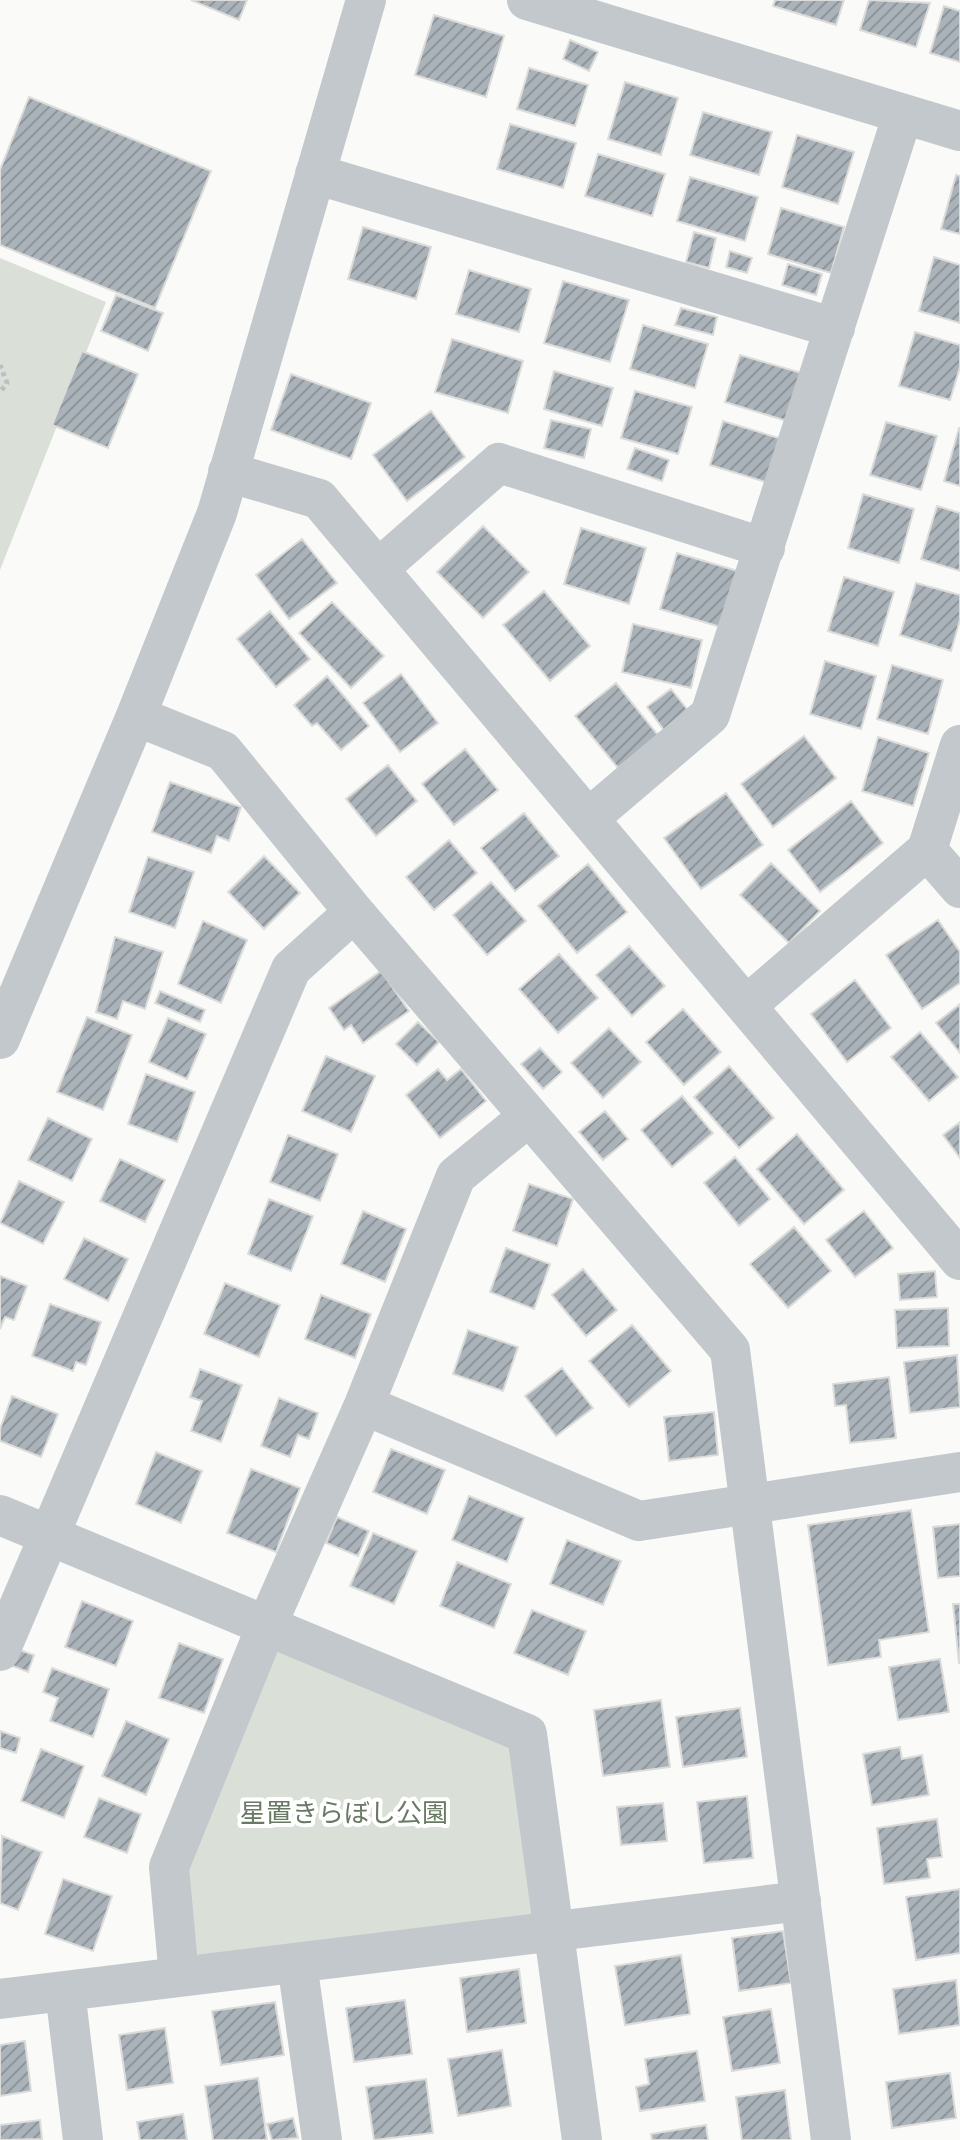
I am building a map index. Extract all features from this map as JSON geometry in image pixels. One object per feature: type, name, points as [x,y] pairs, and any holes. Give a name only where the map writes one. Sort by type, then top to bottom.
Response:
[{"type":"street","points":[[0,1039],[136,716],[217,513],[366,0]]},
{"type":"street","points":[[527,0],[960,131]]},
{"type":"street","points":[[589,818],[710,715],[903,114]]},
{"type":"street","points":[[315,174],[835,328]]},
{"type":"street","points":[[378,569],[499,463],[765,548]]},
{"type":"street","points":[[228,472],[319,499],[960,1260]]},
{"type":"street","points":[[136,716],[223,751],[354,912],[730,1350],[831,2140]]},
{"type":"street","points":[[746,1006],[927,850],[960,745]]},
{"type":"street","points":[[927,850],[960,888]]},
{"type":"street","points":[[0,1651],[291,969],[354,912]]},
{"type":"street","points":[[179,1977],[169,1867],[266,1627],[364,1405],[456,1176],[528,1117]]},
{"type":"street","points":[[364,1405],[639,1521],[960,1472]]},
{"type":"street","points":[[0,1515],[527,1734],[582,2140]]},
{"type":"street","points":[[0,1999],[801,1901]]},
{"type":"street","points":[[297,1963],[322,2140]]},
{"type":"street","points":[[65,1991],[83,2140]]},
{"type":"path","points":[[0,365],[7,383],[0,392]]},
{"type":"green space","points":[[0,258],[106,302],[0,570]]},
{"type":"green space","name":"星置きらぼし公園","points":[[266,1627],[527,1734],[554,1932],[179,1977],[169,1867]]},
{"type":"building","points":[[191,0],[247,0],[239,20]]},
{"type":"building","points":[[775,0],[844,0],[836,25],[773,6]]},
{"type":"building","points":[[869,0],[930,3],[916,47],[860,30]]},
{"type":"building","points":[[944,6],[960,11],[960,62],[930,53]]},
{"type":"building","points":[[434,15],[504,36],[486,97],[415,75]]},
{"type":"building","points":[[570,40],[598,52],[589,71],[563,59]]},
{"type":"building","points":[[529,68],[588,85],[575,126],[517,109]]},
{"type":"building","points":[[625,82],[678,98],[661,155],[608,139]]},
{"type":"building","points":[[29,97],[211,171],[155,308],[0,245],[0,170]]},
{"type":"building","points":[[703,112],[772,132],[759,175],[690,155]]},
{"type":"building","points":[[510,124],[576,143],[563,188],[497,169]]},
{"type":"building","points":[[797,135],[854,152],[838,204],[782,187]]},
{"type":"building","points":[[598,154],[665,174],[652,216],[585,196]]},
{"type":"building","points":[[956,175],[960,176],[960,234],[941,229]]},
{"type":"building","points":[[690,177],[758,197],[745,241],[677,221]]},
{"type":"building","points":[[781,208],[844,227],[831,273],[768,254]]},
{"type":"building","points":[[363,227],[431,247],[416,299],[348,279]]},
{"type":"building","points":[[694,232],[716,238],[709,268],[686,262]]},
{"type":"building","points":[[730,251],[752,258],[747,273],[726,267]]},
{"type":"building","points":[[934,257],[960,265],[960,323],[919,311]]},
{"type":"building","points":[[788,264],[822,274],[816,295],[782,285]]},
{"type":"building","points":[[469,270],[531,289],[519,332],[456,314]]},
{"type":"building","points":[[563,281],[629,300],[610,362],[544,343]]},
{"type":"building","points":[[116,295],[163,313],[148,351],[101,331]]},
{"type":"building","points":[[681,308],[717,317],[713,335],[675,325]]},
{"type":"building","points":[[643,325],[708,344],[695,388],[630,369]]},
{"type":"building","points":[[915,332],[960,345],[960,367],[950,400],[899,386]]},
{"type":"building","points":[[452,339],[523,361],[508,413],[435,392]]},
{"type":"building","points":[[82,351],[138,374],[108,448],[52,425]]},
{"type":"building","points":[[740,355],[805,374],[790,422],[725,402]]},
{"type":"building","points":[[554,371],[613,388],[602,426],[544,409]]},
{"type":"building","points":[[291,374],[371,403],[351,459],[271,430]]},
{"type":"building","points":[[635,391],[692,407],[678,454],[621,438]]},
{"type":"building","points":[[431,411],[465,457],[407,501],[373,455]]},
{"type":"building","points":[[551,420],[591,429],[584,458],[544,448]]},
{"type":"building","points":[[723,421],[785,440],[772,484],[710,465]]},
{"type":"building","points":[[886,422],[937,436],[921,490],[870,475]]},
{"type":"building","points":[[960,428],[960,486],[944,481]]},
{"type":"building","points":[[635,448],[669,460],[662,481],[627,469]]},
{"type":"building","points":[[863,494],[914,509],[899,563],[848,548]]},
{"type":"building","points":[[937,506],[960,513],[960,571],[921,559]]},
{"type":"building","points":[[483,526],[529,572],[483,618],[437,572]]},
{"type":"building","points":[[581,528],[646,548],[629,604],[564,584]]},
{"type":"building","points":[[302,539],[337,583],[289,619],[256,575]]},
{"type":"building","points":[[677,553],[741,572],[724,628],[660,609]]},
{"type":"building","points":[[844,577],[894,592],[878,646],[828,631]]},
{"type":"building","points":[[916,583],[960,595],[960,620],[951,651],[900,635]]},
{"type":"building","points":[[544,591],[590,646],[550,681],[503,625]]},
{"type":"building","points":[[332,602],[384,656],[351,688],[299,633]]},
{"type":"building","points":[[270,611],[310,659],[276,687],[237,639]]},
{"type":"building","points":[[633,624],[702,640],[691,688],[622,672]]},
{"type":"building","points":[[825,661],[876,676],[861,729],[810,714]]},
{"type":"building","points":[[892,665],[943,680],[928,734],[877,719]]},
{"type":"building","points":[[401,674],[438,723],[400,752],[363,703]]},
{"type":"building","points":[[327,676],[369,726],[341,750],[317,723],[312,726],[294,705]]},
{"type":"building","points":[[616,683],[658,735],[618,768],[575,716]]},
{"type":"building","points":[[671,689],[691,714],[666,733],[647,707]]},
{"type":"building","points":[[804,736],[836,778],[773,827],[741,784]]},
{"type":"building","points":[[878,737],[929,753],[913,806],[862,791]]},
{"type":"building","points":[[465,749],[498,790],[454,825],[422,784]]},
{"type":"building","points":[[388,765],[417,801],[376,836],[346,799]]},
{"type":"building","points":[[170,782],[241,807],[229,841],[217,836],[211,853],[152,832]]},
{"type":"building","points":[[726,793],[763,845],[701,889],[664,838]]},
{"type":"building","points":[[851,801],[883,843],[820,892],[788,850]]},
{"type":"building","points":[[524,813],[559,856],[515,891],[481,848]]},
{"type":"building","points":[[449,840],[477,873],[434,910],[406,877]]},
{"type":"building","points":[[264,856],[300,893],[264,929],[228,892]]},
{"type":"building","points":[[148,857],[194,872],[175,928],[129,912]]},
{"type":"building","points":[[771,863],[820,911],[789,943],[740,895]]},
{"type":"building","points":[[588,864],[627,912],[577,953],[538,906]]},
{"type":"building","points":[[491,882],[526,921],[487,955],[453,915]]},
{"type":"building","points":[[938,920],[960,952],[960,983],[922,1009],[886,955]]},
{"type":"building","points":[[203,921],[247,940],[221,1003],[178,984]]},
{"type":"building","points":[[115,937],[163,952],[145,1009],[123,1001],[117,1019],[96,1012]]},
{"type":"building","points":[[629,946],[665,986],[632,1016],[596,975]]},
{"type":"building","points":[[559,954],[598,998],[558,1033],[519,989]]},
{"type":"building","points":[[381,971],[409,1011],[363,1043],[351,1025],[344,1030],[329,1008]]},
{"type":"building","points":[[855,980],[891,1028],[847,1062],[811,1014]]},
{"type":"building","points":[[160,991],[205,1010],[200,1022],[155,1003]]},
{"type":"building","points":[[960,1004],[960,1053],[936,1023]]},
{"type":"building","points":[[683,1009],[721,1052],[684,1085],[646,1042]]},
{"type":"building","points":[[87,1017],[132,1035],[103,1110],[57,1092]]},
{"type":"building","points":[[168,1018],[206,1034],[187,1079],[149,1062]]},
{"type":"building","points":[[418,1022],[439,1042],[417,1065],[396,1044]]},
{"type":"building","points":[[609,1028],[641,1062],[603,1098],[571,1063]]},
{"type":"building","points":[[920,1032],[958,1077],[929,1101],[891,1057]]},
{"type":"building","points":[[540,1048],[562,1072],[543,1089],[521,1064]]},
{"type":"building","points":[[326,1056],[375,1076],[351,1132],[302,1111]]},
{"type":"building","points":[[729,1066],[774,1118],[739,1148],[694,1097]]},
{"type":"building","points":[[438,1069],[447,1080],[461,1069],[486,1101],[440,1138],[406,1095]]},
{"type":"building","points":[[146,1074],[195,1092],[177,1142],[128,1124]]},
{"type":"building","points":[[682,1096],[713,1133],[672,1167],[641,1130]]},
{"type":"building","points":[[605,1111],[628,1139],[603,1160],[579,1132]]},
{"type":"building","points":[[48,1118],[92,1139],[72,1181],[28,1160]]},
{"type":"building","points":[[960,1122],[960,1158],[943,1135]]},
{"type":"building","points":[[797,1134],[844,1190],[804,1224],[757,1169]]},
{"type":"building","points":[[288,1135],[338,1154],[320,1201],[270,1182]]},
{"type":"building","points":[[735,1157],[770,1199],[739,1226],[704,1183]]},
{"type":"building","points":[[120,1159],[165,1180],[145,1222],[100,1201]]},
{"type":"building","points":[[19,1181],[64,1202],[43,1244],[0,1223]]},
{"type":"building","points":[[529,1184],[573,1199],[557,1246],[513,1231]]},
{"type":"building","points":[[269,1199],[313,1216],[291,1271],[248,1254]]},
{"type":"building","points":[[363,1211],[406,1229],[385,1282],[341,1264]]},
{"type":"building","points":[[864,1211],[893,1248],[855,1277],[826,1240]]},
{"type":"building","points":[[794,1227],[831,1271],[788,1308],[750,1264]]},
{"type":"building","points":[[84,1238],[128,1259],[108,1301],[64,1279]]},
{"type":"building","points":[[506,1248],[550,1264],[534,1309],[490,1292]]},
{"type":"building","points":[[583,1269],[617,1310],[586,1336],[552,1295]]},
{"type":"building","points":[[935,1271],[937,1297],[900,1300],[898,1274]]},
{"type":"building","points":[[0,1276],[27,1286],[14,1320],[5,1317],[0,1329]]},
{"type":"building","points":[[225,1283],[280,1305],[259,1357],[204,1334]]},
{"type":"building","points":[[321,1295],[371,1314],[355,1358],[305,1339]]},
{"type":"building","points":[[50,1304],[101,1322],[86,1365],[76,1362],[73,1371],[32,1356]]},
{"type":"building","points":[[948,1308],[949,1346],[897,1348],[895,1310]]},
{"type":"building","points":[[632,1325],[671,1371],[629,1407],[589,1361]]},
{"type":"building","points":[[468,1330],[518,1347],[503,1391],[453,1374]]},
{"type":"building","points":[[957,1355],[960,1407],[910,1413],[904,1362]]},
{"type":"building","points":[[562,1368],[593,1408],[556,1436],[525,1396]]},
{"type":"building","points":[[200,1369],[242,1385],[221,1442],[191,1431],[202,1401],[190,1397]]},
{"type":"building","points":[[889,1377],[896,1438],[850,1443],[846,1405],[835,1406],[833,1384]]},
{"type":"building","points":[[12,1396],[58,1414],[41,1457],[0,1441],[0,1429]]},
{"type":"building","points":[[279,1398],[318,1413],[309,1439],[298,1435],[290,1457],[261,1446]]},
{"type":"building","points":[[714,1412],[718,1455],[669,1461],[664,1417]]},
{"type":"building","points":[[391,1449],[445,1470],[427,1514],[373,1492]]},
{"type":"building","points":[[156,1452],[202,1471],[181,1523],[136,1504]]},
{"type":"building","points":[[251,1469],[300,1488],[276,1552],[227,1533]]},
{"type":"building","points":[[469,1496],[524,1518],[507,1562],[452,1540]]},
{"type":"building","points":[[911,1510],[929,1632],[879,1640],[881,1657],[828,1665],[808,1525]]},
{"type":"building","points":[[337,1517],[369,1531],[358,1556],[326,1543]]},
{"type":"building","points":[[960,1524],[960,1576],[938,1578],[933,1527]]},
{"type":"building","points":[[373,1533],[417,1551],[394,1604],[350,1586]]},
{"type":"building","points":[[567,1540],[621,1561],[603,1605],[550,1584]]},
{"type":"building","points":[[457,1562],[511,1584],[494,1628],[440,1606]]},
{"type":"building","points":[[82,1601],[133,1621],[116,1666],[65,1647]]},
{"type":"building","points":[[953,1604],[960,1604],[960,1663],[959,1663]]},
{"type":"building","points":[[532,1610],[586,1631],[568,1675],[514,1653]]},
{"type":"building","points":[[179,1643],[223,1659],[204,1713],[159,1698]]},
{"type":"building","points":[[17,1649],[34,1655],[28,1672],[10,1665]]},
{"type":"building","points":[[940,1659],[949,1712],[898,1720],[889,1667]]},
{"type":"building","points":[[52,1668],[109,1689],[93,1737],[50,1721],[58,1698],[43,1692]]},
{"type":"building","points":[[661,1700],[670,1767],[603,1776],[594,1710]]},
{"type":"building","points":[[740,1708],[747,1757],[683,1767],[676,1717]]},
{"type":"building","points":[[126,1721],[169,1739],[146,1795],[102,1776]]},
{"type":"building","points":[[0,1731],[20,1738],[16,1753],[0,1748]]},
{"type":"building","points":[[900,1747],[902,1759],[922,1755],[929,1795],[872,1805],[863,1754]]},
{"type":"building","points":[[41,1749],[84,1766],[64,1818],[21,1801]]},
{"type":"building","points":[[747,1796],[753,1858],[704,1863],[697,1802]]},
{"type":"building","points":[[99,1798],[141,1814],[127,1853],[84,1837]]},
{"type":"building","points":[[663,1803],[667,1841],[621,1845],[617,1807]]},
{"type":"building","points":[[937,1819],[942,1857],[927,1859],[930,1878],[884,1884],[877,1828]]},
{"type":"building","points":[[2,1836],[42,1852],[18,1910],[0,1903]]},
{"type":"building","points":[[63,1879],[112,1896],[93,1951],[45,1934]]},
{"type":"building","points":[[960,1889],[960,1953],[916,1960],[906,1897]]},
{"type":"building","points":[[783,1931],[791,1983],[739,1991],[732,1938]]},
{"type":"building","points":[[681,1955],[690,2014],[625,2025],[615,1966]]},
{"type":"building","points":[[519,1969],[526,2023],[467,2032],[460,1978]]},
{"type":"building","points":[[956,1980],[960,2025],[899,2034],[893,1989]]},
{"type":"building","points":[[405,2000],[412,2054],[354,2062],[346,2008]]},
{"type":"building","points":[[275,2002],[284,2055],[221,2065],[212,2011]]},
{"type":"building","points":[[771,2009],[780,2063],[732,2071],[723,2017]]},
{"type":"building","points":[[165,2028],[173,2083],[127,2090],[119,2035]]},
{"type":"building","points":[[25,2041],[31,2091],[0,2096],[0,2045]]},
{"type":"building","points":[[502,2050],[511,2106],[458,2116],[448,2059]]},
{"type":"building","points":[[697,2051],[705,2101],[640,2111],[636,2087],[649,2084],[645,2059]]},
{"type":"building","points":[[950,2073],[956,2118],[892,2128],[886,2082]]},
{"type":"building","points":[[258,2078],[267,2140],[213,2140],[205,2086]]},
{"type":"building","points":[[426,2079],[433,2133],[374,2140],[366,2087]]},
{"type":"building","points":[[785,2090],[791,2140],[742,2140],[736,2097]]},
{"type":"building","points":[[183,2114],[187,2140],[140,2140],[137,2122]]},
{"type":"building","points":[[293,2118],[298,2138],[272,2140],[267,2124]]},
{"type":"building","points":[[40,2120],[42,2139],[0,2140],[0,2125]]},
{"type":"building","points":[[706,2125],[708,2140],[652,2140],[651,2134]]}]
